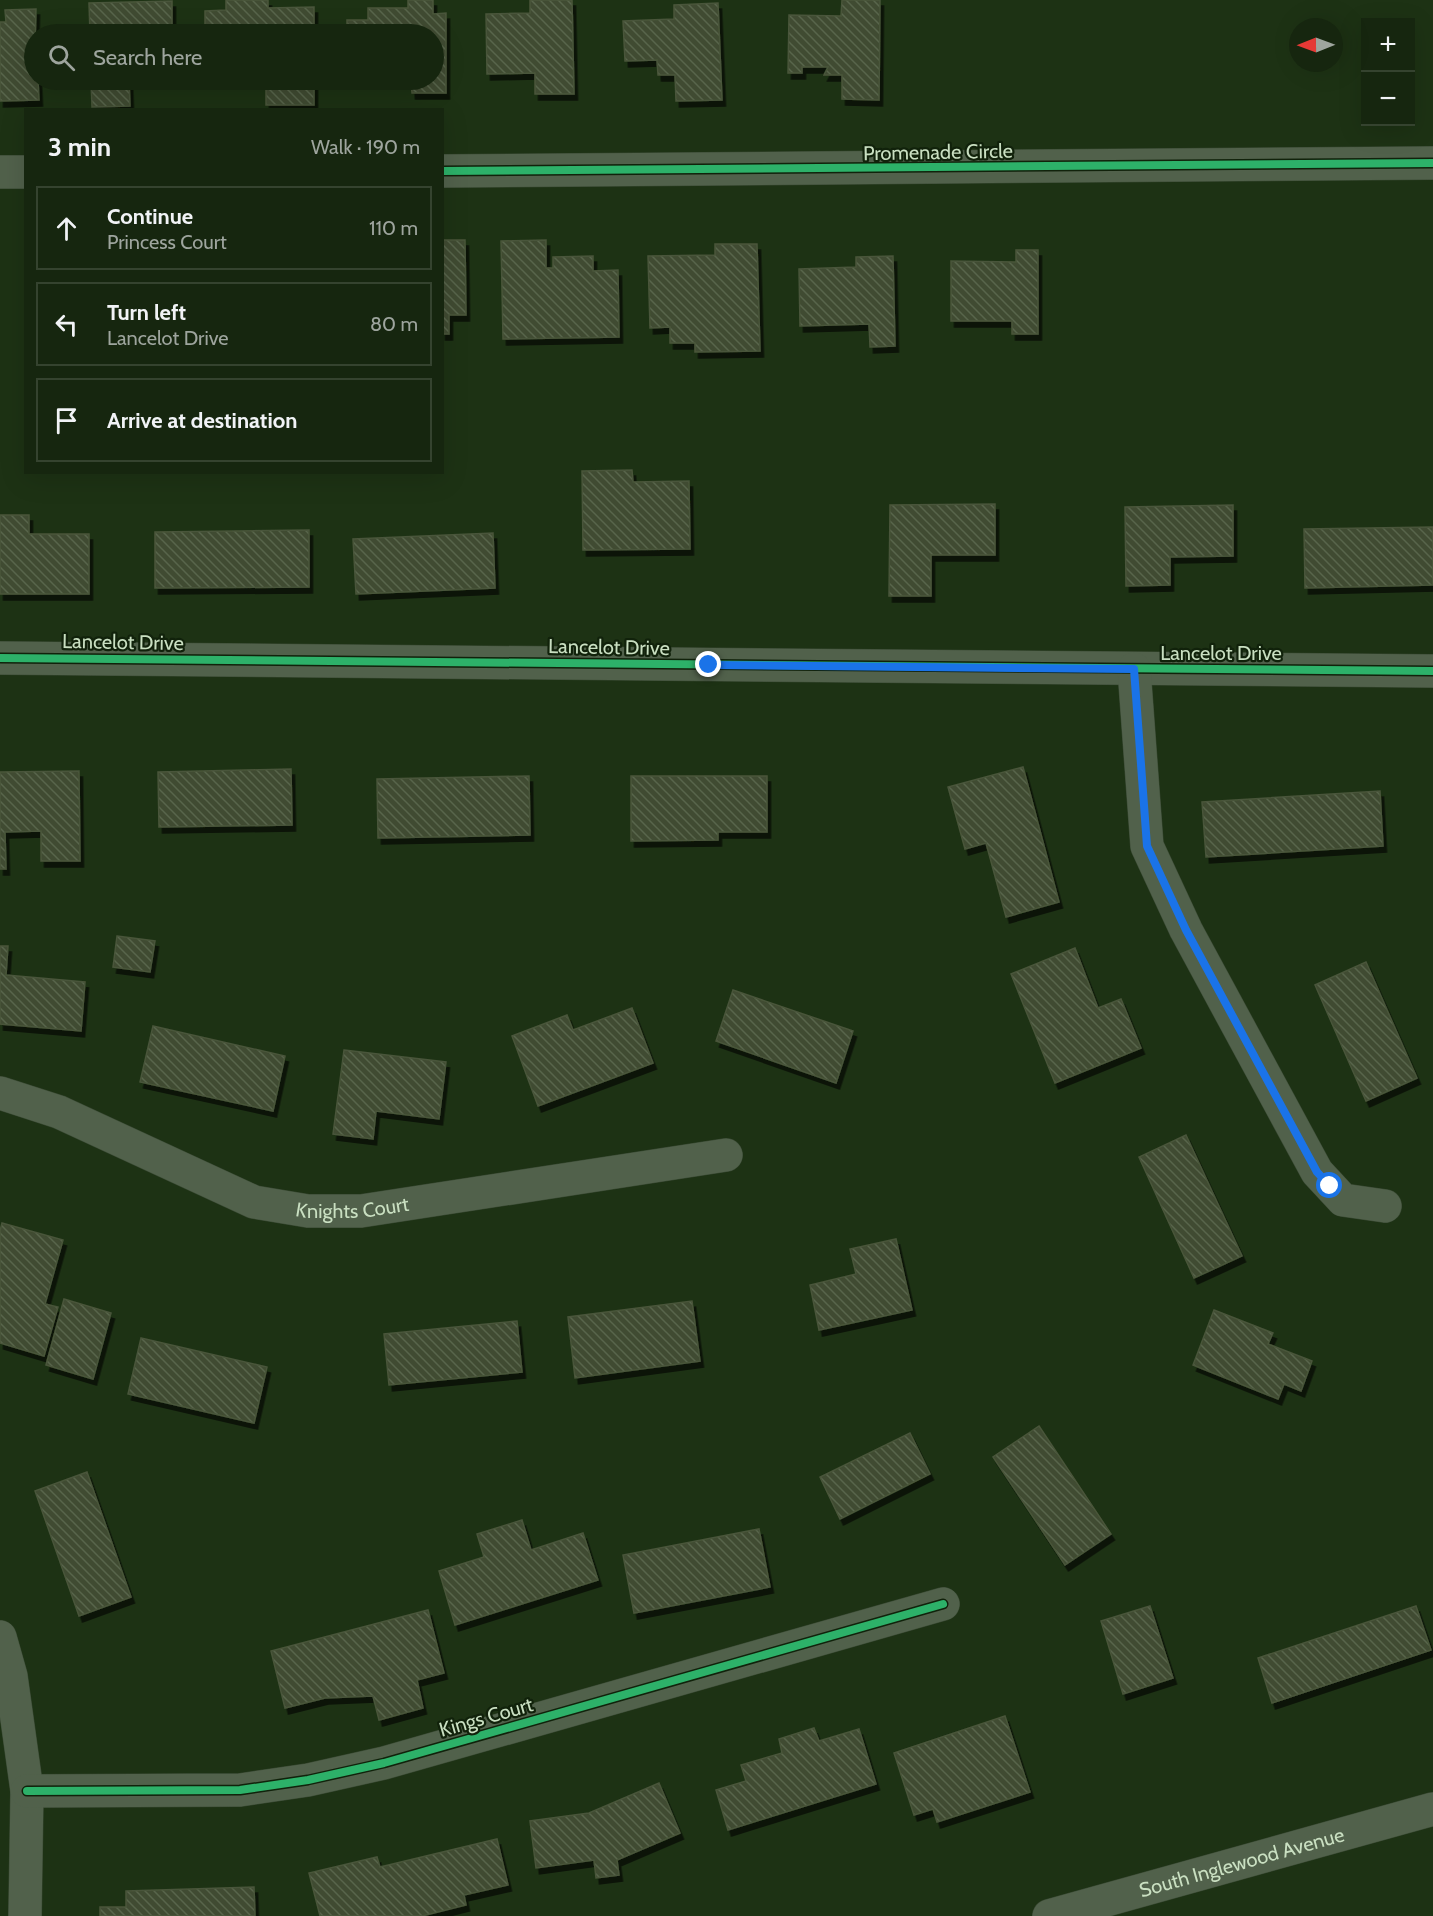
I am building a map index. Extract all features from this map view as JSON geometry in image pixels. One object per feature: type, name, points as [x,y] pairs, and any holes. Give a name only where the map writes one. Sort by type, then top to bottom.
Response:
[{"type":"street","name":"Promenade Circle","points":[[444,171],[1433,163]]},
{"type":"street","points":[[0,172],[24,172]]},
{"type":"street","name":"Lancelot Drive","points":[[0,658],[1433,671]]},
{"type":"street","points":[[1134,669],[1147,846],[1156,867],[1186,930],[1317,1172],[1343,1200],[1384,1206]]},
{"type":"street","name":"Knights Court","points":[[0,1093],[59,1112],[254,1203],[308,1211],[361,1211],[726,1155]]},
{"type":"street","name":"Kings Court","points":[[27,1791],[240,1790],[308,1780],[384,1763],[944,1604]]},
{"type":"street","points":[[0,1637],[11,1676],[27,1791],[25,1916]]},
{"type":"street","name":"South Inglewood Avenue","points":[[1049,1916],[1433,1809]]},
{"type":"building","points":[[226,0],[268,0],[268,8],[314,7],[314,24],[205,24],[205,11],[226,10]]},
{"type":"building","points":[[408,0],[433,0],[433,14],[446,13],[446,93],[412,93],[412,90],[444,90],[444,24],[347,24],[347,20],[368,20],[368,8],[408,8]]},
{"type":"building","points":[[530,0],[572,0],[574,94],[535,94],[535,73],[487,74],[486,14],[530,13]]},
{"type":"building","points":[[842,0],[880,0],[879,100],[842,99],[842,75],[824,75],[828,67],[802,67],[802,73],[788,73],[789,15],[841,16]]},
{"type":"building","points":[[172,1],[172,24],[90,24],[89,3]]},
{"type":"building","points":[[718,3],[722,100],[676,101],[675,75],[658,75],[657,60],[625,61],[623,21],[674,19],[674,5]]},
{"type":"building","points":[[36,9],[36,24],[24,24],[24,90],[38,90],[39,100],[0,101],[0,22],[6,22],[5,10]]},
{"type":"building","points":[[91,90],[129,90],[130,106],[92,107]]},
{"type":"building","points":[[266,90],[314,90],[314,105],[266,105]]},
{"type":"building","points":[[444,240],[465,240],[466,315],[449,315],[449,334],[444,334]]},
{"type":"building","points":[[546,240],[546,268],[553,268],[553,257],[593,256],[593,271],[618,270],[619,337],[503,339],[501,241]]},
{"type":"building","points":[[715,244],[757,244],[760,351],[695,352],[695,343],[670,343],[670,327],[650,328],[648,256],[715,255]]},
{"type":"building","points":[[1016,250],[1038,250],[1038,334],[1012,334],[1012,321],[951,321],[951,261],[1016,262]]},
{"type":"building","points":[[893,256],[895,346],[870,347],[869,324],[800,326],[799,269],[856,267],[856,257]]},
{"type":"building","points":[[632,470],[633,482],[689,481],[690,549],[583,550],[582,471]]},
{"type":"building","points":[[995,504],[995,555],[931,555],[931,596],[889,596],[890,505]]},
{"type":"building","points":[[1233,505],[1233,556],[1170,557],[1170,585],[1126,586],[1125,507]]},
{"type":"building","points":[[0,515],[29,515],[29,534],[89,534],[89,594],[0,594]]},
{"type":"building","points":[[1433,527],[1433,585],[1305,588],[1304,529]]},
{"type":"building","points":[[309,530],[309,587],[155,588],[155,532]]},
{"type":"building","points":[[493,533],[495,588],[356,594],[353,539]]},
{"type":"building","points":[[1023,767],[1059,902],[1006,917],[986,843],[965,849],[948,787]]},
{"type":"building","points":[[291,769],[292,825],[159,827],[158,772]]},
{"type":"building","points":[[79,771],[80,861],[41,861],[41,831],[5,832],[6,869],[0,869],[0,772]]},
{"type":"building","points":[[529,776],[530,835],[378,838],[377,779]]},
{"type":"building","points":[[631,776],[767,776],[767,832],[718,832],[718,840],[631,841]]},
{"type":"building","points":[[1380,791],[1383,846],[1206,857],[1202,802]]},
{"type":"building","points":[[117,936],[155,941],[150,972],[113,967]]},
{"type":"building","points":[[0,946],[8,946],[6,975],[85,982],[81,1031],[0,1024]]},
{"type":"building","points":[[1075,948],[1098,1008],[1121,999],[1141,1048],[1055,1083],[1011,974]]},
{"type":"building","points":[[1366,962],[1417,1078],[1366,1101],[1315,985]]},
{"type":"building","points":[[733,990],[853,1031],[836,1083],[716,1041]]},
{"type":"building","points":[[632,1008],[653,1063],[538,1106],[512,1036],[567,1015],[573,1030]]},
{"type":"building","points":[[153,1026],[285,1056],[273,1111],[140,1082]]},
{"type":"building","points":[[344,1050],[446,1062],[439,1119],[376,1111],[373,1139],[333,1134]]},
{"type":"building","points":[[1186,1135],[1242,1256],[1194,1278],[1139,1157]]},
{"type":"building","points":[[2,1223],[63,1240],[45,1304],[58,1307],[44,1356],[0,1343],[0,1231]]},
{"type":"building","points":[[896,1239],[912,1310],[819,1330],[810,1285],[856,1274],[850,1249]]},
{"type":"building","points":[[64,1299],[111,1313],[93,1379],[46,1365]]},
{"type":"building","points":[[692,1301],[700,1361],[575,1378],[568,1317]]},
{"type":"building","points":[[1214,1310],[1273,1333],[1268,1344],[1312,1361],[1301,1391],[1284,1384],[1278,1399],[1193,1365]]},
{"type":"building","points":[[517,1321],[522,1372],[389,1385],[384,1334]]},
{"type":"building","points":[[141,1338],[267,1367],[254,1423],[128,1394]]},
{"type":"building","points":[[1039,1426],[1111,1534],[1065,1565],[993,1457]]},
{"type":"building","points":[[910,1433],[930,1474],[840,1519],[820,1477]]},
{"type":"building","points":[[87,1472],[131,1597],[79,1616],[35,1491]]},
{"type":"building","points":[[522,1520],[531,1550],[583,1533],[598,1580],[455,1625],[439,1571],[484,1557],[477,1534]]},
{"type":"building","points":[[759,1529],[770,1587],[634,1613],[623,1555]]},
{"type":"building","points":[[1150,1606],[1173,1678],[1123,1694],[1101,1621]]},
{"type":"building","points":[[1416,1606],[1431,1650],[1272,1703],[1258,1658]]},
{"type":"building","points":[[428,1610],[444,1673],[417,1680],[423,1708],[379,1720],[373,1696],[325,1698],[285,1708],[271,1651]]},
{"type":"building","points":[[1005,1716],[1030,1792],[937,1822],[933,1809],[914,1815],[894,1753]]},
{"type":"building","points":[[814,1728],[819,1741],[859,1729],[876,1784],[728,1830],[716,1790],[746,1781],[741,1765],[782,1753],[779,1739]]},
{"type":"building","points":[[659,1783],[680,1833],[617,1860],[619,1875],[596,1878],[594,1860],[536,1868],[530,1821],[589,1813]]},
{"type":"building","points":[[497,1839],[508,1885],[464,1895],[466,1905],[422,1916],[320,1916],[309,1873],[377,1857],[380,1867]]},
{"type":"building","points":[[254,1887],[255,1916],[100,1916],[100,1907],[126,1907],[126,1891]]},
{"type":"cycle path","points":[[444,171],[1433,163]]},
{"type":"cycle path","points":[[0,658],[1433,671]]},
{"type":"cycle path","points":[[27,1791],[240,1790],[308,1780],[384,1763],[943,1604]]},
{"type":"route","points":[[709,665],[1134,669],[1147,846],[1186,930],[1317,1172],[1330,1186]]}]
